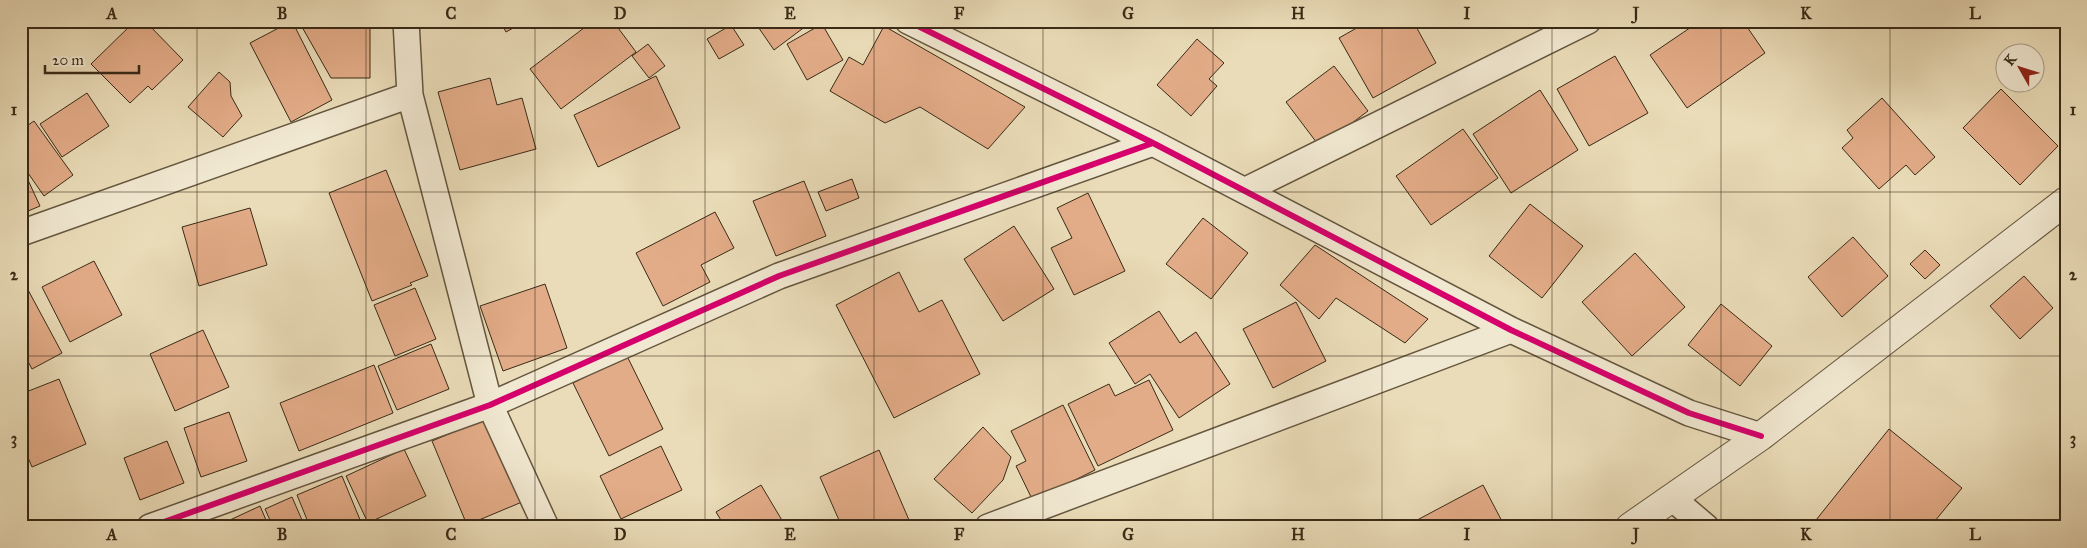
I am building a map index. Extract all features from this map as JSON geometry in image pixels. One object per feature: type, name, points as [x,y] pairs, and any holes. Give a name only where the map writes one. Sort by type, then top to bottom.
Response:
[{"type":"street","points":[[406,21],[410,95],[490,405],[546,527]]},
{"type":"street","points":[[908,21],[1246,190],[1511,330],[1689,413],[1761,436]]},
{"type":"street","points":[[1246,190],[1588,21]]},
{"type":"street","points":[[21,233],[410,95]]},
{"type":"street","points":[[150,527],[490,405],[779,276],[1153,143]]},
{"type":"street","points":[[1630,527],[1761,436],[2066,201]]},
{"type":"street","points":[[999,525],[1511,330]]},
{"type":"street","points":[[1672,498],[1706,527]]},
{"type":"building","points":[[135,21],[145,21],[183,60],[152,90],[148,86],[130,103],[91,64]]},
{"type":"building","points":[[292,21],[332,100],[291,122],[250,43]]},
{"type":"building","points":[[311,21],[370,21],[370,78],[331,78],[302,27]]},
{"type":"building","points":[[500,21],[520,21],[522,23],[506,32]]},
{"type":"building","points":[[593,21],[613,21],[636,52],[561,109],[530,69]]},
{"type":"building","points":[[754,21],[803,21],[806,26],[774,50]]},
{"type":"building","points":[[1369,21],[1413,21],[1436,63],[1373,98],[1339,38]]},
{"type":"building","points":[[1700,21],[1743,21],[1765,53],[1687,108],[1650,55]]},
{"type":"building","points":[[822,24],[843,60],[807,80],[787,44]]},
{"type":"building","points":[[731,25],[744,45],[719,59],[707,39]]},
{"type":"building","points":[[884,26],[1025,107],[988,149],[920,107],[885,123],[830,91],[849,57],[863,65]]},
{"type":"building","points":[[1197,39],[1224,63],[1209,79],[1217,86],[1191,116],[1157,85]]},
{"type":"building","points":[[648,44],[665,66],[649,78],[632,56]]},
{"type":"building","points":[[1615,56],[1648,113],[1589,146],[1557,89]]},
{"type":"building","points":[[1334,66],[1368,111],[1320,147],[1286,102]]},
{"type":"building","points":[[219,72],[230,82],[231,96],[242,116],[223,137],[188,107]]},
{"type":"building","points":[[656,76],[680,128],[598,167],[574,115]]},
{"type":"building","points":[[490,78],[497,105],[522,98],[536,149],[460,170],[438,92]]},
{"type":"building","points":[[1540,90],[1578,150],[1511,193],[1473,134]]},
{"type":"building","points":[[1998,92],[2004,92],[2058,146],[2020,185],[1963,128]]},
{"type":"building","points":[[87,93],[109,126],[62,157],[40,124]]},
{"type":"building","points":[[1882,98],[1935,157],[1915,175],[1906,165],[1879,189],[1842,148],[1853,138],[1847,130]]},
{"type":"building","points":[[34,121],[73,175],[44,196],[21,163],[21,130]]},
{"type":"building","points":[[1463,129],[1498,178],[1431,225],[1396,176]]},
{"type":"building","points":[[21,165],[40,206],[21,214]]},
{"type":"building","points":[[386,170],[428,276],[410,283],[412,285],[372,301],[329,193]]},
{"type":"building","points":[[852,179],[859,198],[826,211],[818,192]]},
{"type":"building","points":[[804,181],[826,236],[776,256],[753,201]]},
{"type":"building","points":[[1088,193],[1125,271],[1074,295],[1051,248],[1072,238],[1057,208]]},
{"type":"building","points":[[1530,204],[1583,246],[1542,298],[1489,256]]},
{"type":"building","points":[[250,208],[267,265],[199,286],[182,227]]},
{"type":"building","points":[[715,212],[734,248],[701,265],[710,282],[663,306],[636,253]]},
{"type":"building","points":[[1203,218],[1248,253],[1211,299],[1166,264]]},
{"type":"building","points":[[1014,226],[1054,289],[1003,321],[964,259]]},
{"type":"building","points":[[1853,237],[1888,276],[1842,317],[1808,277]]},
{"type":"building","points":[[1315,245],[1428,319],[1405,343],[1336,298],[1319,319],[1280,285]]},
{"type":"building","points":[[1925,250],[1940,265],[1925,279],[1910,264]]},
{"type":"building","points":[[1635,253],[1685,307],[1632,356],[1582,302]]},
{"type":"building","points":[[94,261],[122,315],[70,342],[42,287]]},
{"type":"building","points":[[899,272],[919,312],[942,300],[980,374],[894,418],[836,305]]},
{"type":"building","points":[[2024,276],[2053,308],[2020,339],[1990,306]]},
{"type":"building","points":[[545,284],[567,348],[503,371],[480,306]]},
{"type":"building","points":[[27,288],[62,353],[32,369],[23,352],[21,353],[21,292]]},
{"type":"building","points":[[415,288],[436,339],[395,356],[374,305]]},
{"type":"building","points":[[1296,302],[1326,361],[1273,388],[1243,329]]},
{"type":"building","points":[[1721,304],[1772,346],[1740,386],[1688,345]]},
{"type":"building","points":[[1159,311],[1180,343],[1196,332],[1230,384],[1179,418],[1150,374],[1135,384],[1109,343]]},
{"type":"building","points":[[203,330],[229,387],[175,411],[150,354]]},
{"type":"building","points":[[431,344],[449,389],[397,410],[378,366]]},
{"type":"building","points":[[627,356],[663,429],[609,456],[573,383]]},
{"type":"building","points":[[374,365],[393,413],[299,451],[280,403]]},
{"type":"building","points":[[59,379],[86,444],[32,467],[21,441],[21,394]]},
{"type":"building","points":[[1149,380],[1173,430],[1098,466],[1068,404],[1109,384],[1115,396]]},
{"type":"building","points":[[1063,405],[1095,470],[1033,501],[1016,466],[1026,461],[1011,431]]},
{"type":"building","points":[[229,412],[247,461],[201,477],[184,428]]},
{"type":"building","points":[[487,418],[522,502],[467,525],[432,441]]},
{"type":"building","points":[[983,427],[1011,457],[1003,480],[972,513],[934,479]]},
{"type":"building","points":[[1889,429],[1962,488],[1930,527],[1824,527],[1816,520]]},
{"type":"building","points":[[167,441],[184,483],[140,500],[124,458]]},
{"type":"building","points":[[661,446],[682,490],[621,519],[600,476]]},
{"type":"building","points":[[404,449],[426,496],[368,523],[346,476]]},
{"type":"building","points":[[879,450],[912,527],[842,527],[820,477]]},
{"type":"building","points":[[342,476],[363,527],[310,527],[297,495]]},
{"type":"building","points":[[761,485],[786,527],[725,527],[716,512]]},
{"type":"building","points":[[1483,485],[1505,527],[1404,527]]},
{"type":"building","points":[[292,497],[305,527],[273,527],[265,509]]},
{"type":"building","points":[[260,506],[269,527],[215,527]]},
{"type":"building","points":[[697,521],[699,527],[685,527]]},
{"type":"cycle path","points":[[908,21],[1153,143],[1511,330],[1689,413],[1761,436]]},
{"type":"cycle path","points":[[150,527],[490,405],[779,276],[1153,143]]}]
